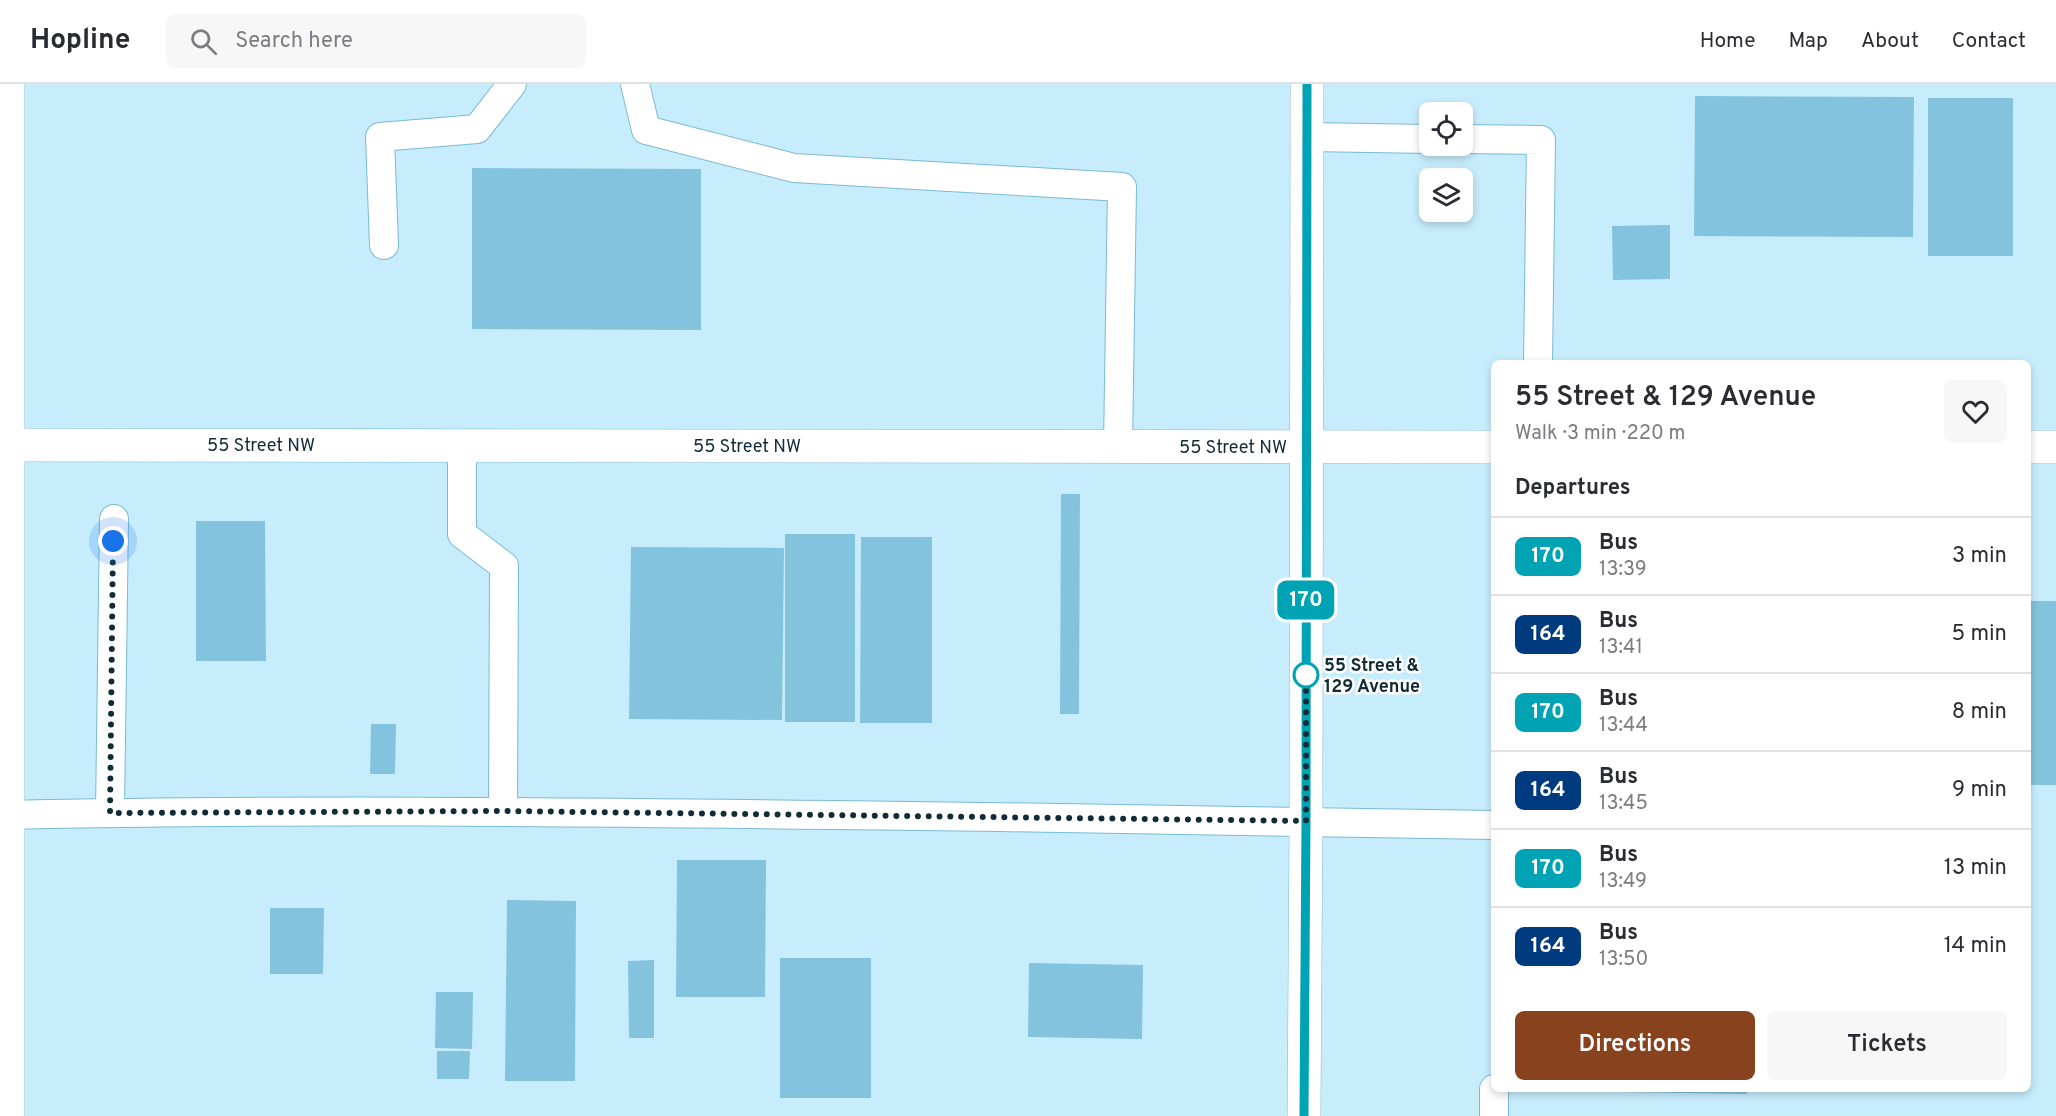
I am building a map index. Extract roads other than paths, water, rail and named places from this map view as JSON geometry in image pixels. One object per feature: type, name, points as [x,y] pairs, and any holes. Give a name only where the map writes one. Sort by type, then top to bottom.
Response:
[{"type":"street","points":[[8,84],[4,445],[8,1116]]},
{"type":"street","points":[[1304,1116],[1307,84]]},
{"type":"street","name":"55 Street NW","points":[[4,445],[1491,447]]},
{"type":"street","points":[[2031,447],[2056,447]]},
{"type":"lane","points":[[384,245],[380,137],[477,129],[512,84]]},
{"type":"lane","points":[[635,84],[646,130],[794,168],[1122,187],[1118,447]]},
{"type":"lane","points":[[1307,137],[1419,139]]},
{"type":"lane","points":[[1473,139],[1541,140],[1539,360]]},
{"type":"lane","points":[[462,445],[462,534],[504,567],[502,811]]},
{"type":"lane","points":[[110,813],[114,519]]},
{"type":"lane","points":[[8,815],[502,811],[1491,825]]},
{"type":"lane","points":[[1494,1092],[1494,1116]]},
{"type":"place","name":"55 Street & 129 Avenue","points":[[1306,675]]}]
